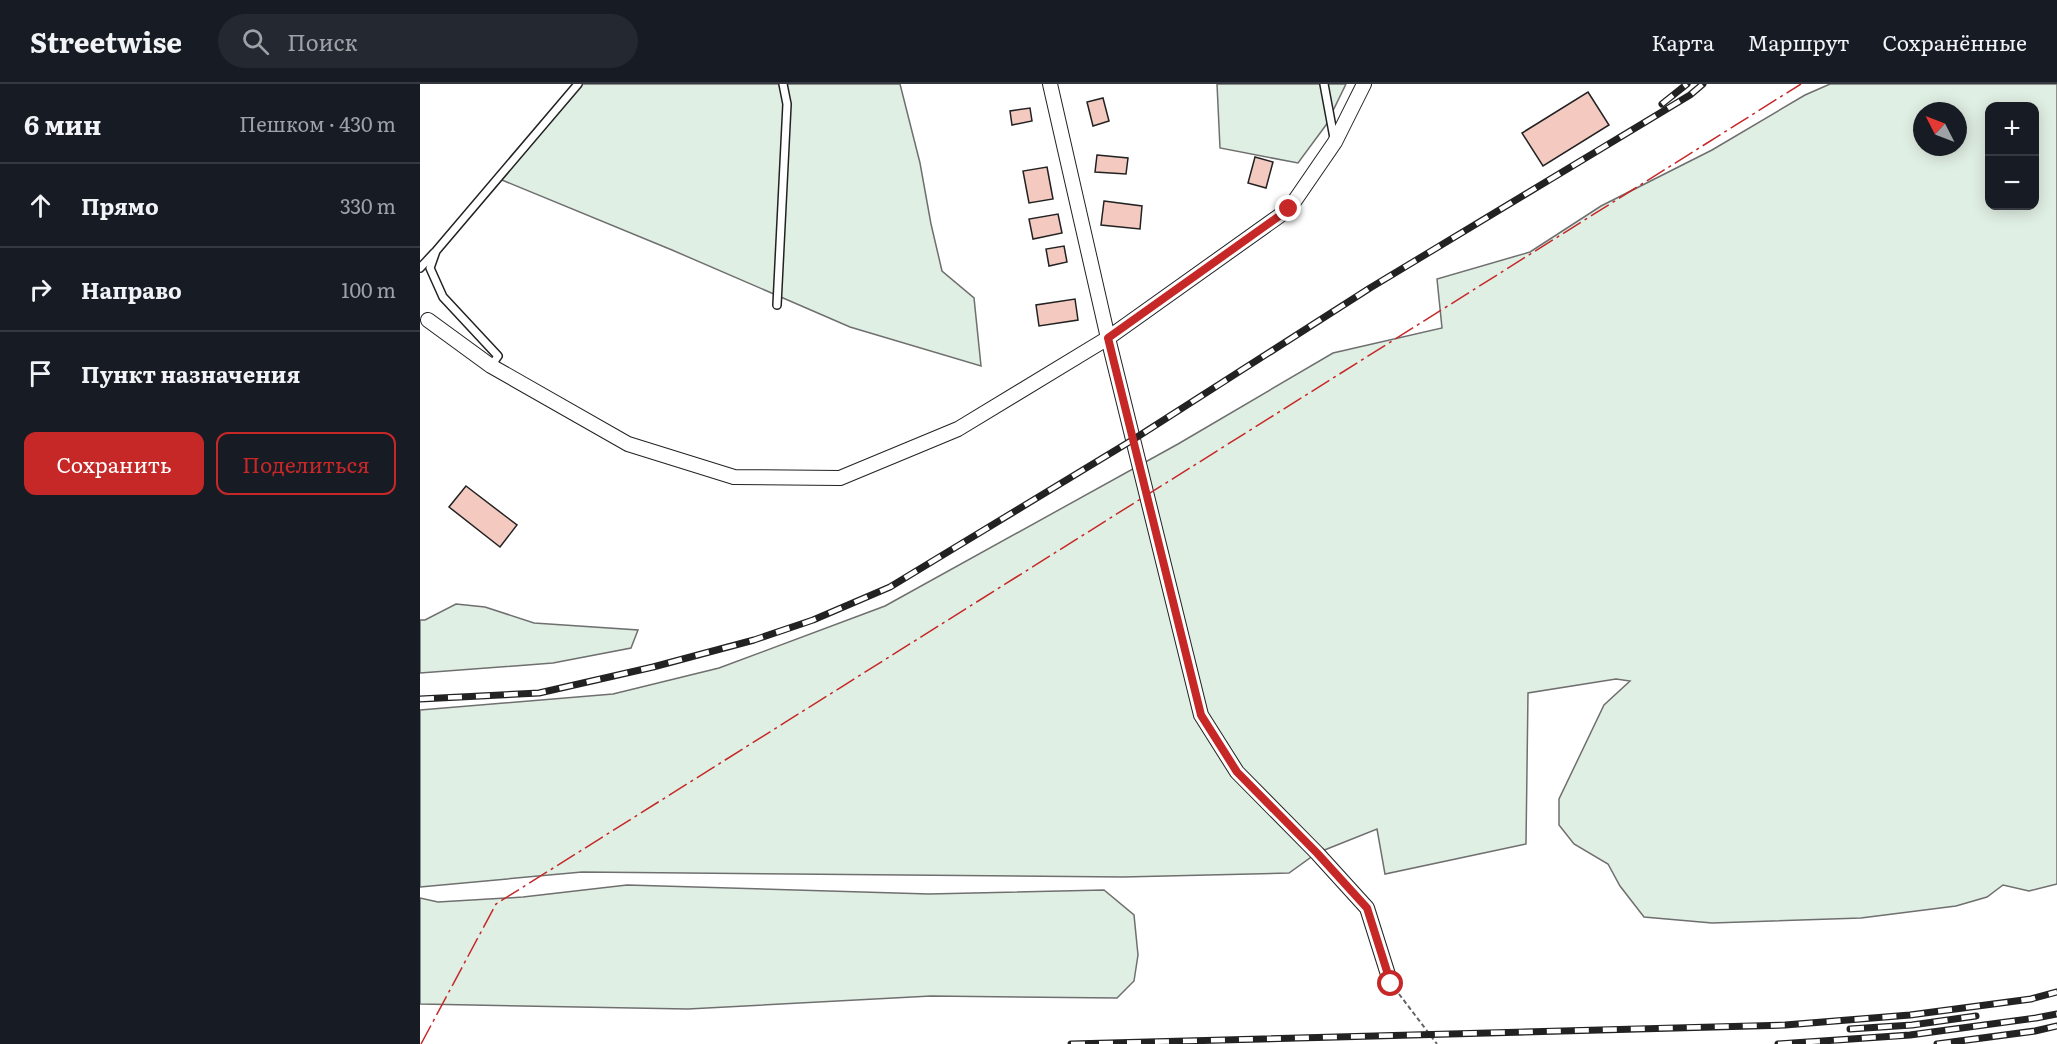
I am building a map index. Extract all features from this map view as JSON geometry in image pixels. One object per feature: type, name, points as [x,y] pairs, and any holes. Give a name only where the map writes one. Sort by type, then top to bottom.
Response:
[{"type":"street","points":[[1050,84],[1108,338],[1201,715],[1237,772],[1317,853],[1367,908],[1391,984]]},
{"type":"street","points":[[428,320],[491,366],[628,444],[734,477],[840,478],[958,429],[1108,338],[1289,209],[1335,142],[1364,84]]},
{"type":"lane","points":[[420,268],[578,84]]},
{"type":"lane","points":[[777,305],[787,104],[783,84]]},
{"type":"lane","points":[[1324,84],[1335,142]]},
{"type":"lane","points":[[436,251],[430,268],[443,297],[498,356],[491,366]]},
{"type":"path","points":[[1391,984],[1437,1044]]},
{"type":"green space","points":[[578,84],[900,84],[920,163],[942,271],[974,298],[981,366],[850,327],[497,178]]},
{"type":"green space","points":[[1217,84],[1346,84],[1326,125],[1298,163],[1220,148]]},
{"type":"green space","points":[[1830,84],[2057,84],[2057,884],[2029,891],[2003,885],[1987,897],[1956,906],[1861,918],[1712,923],[1644,917],[1620,886],[1608,864],[1574,844],[1559,825],[1559,799],[1604,705],[1630,681],[1616,679],[1528,693],[1526,844],[1385,874],[1377,829],[1317,853],[1289,873],[1123,877],[582,872],[420,887],[420,710],[613,694],[719,668],[885,606],[1178,444],[1333,353],[1442,328],[1437,279],[1530,252],[1601,206],[1712,150],[1805,95]]},
{"type":"green space","points":[[456,604],[485,607],[534,623],[638,630],[631,648],[553,663],[420,673],[420,620],[425,620]]},
{"type":"green space","points":[[627,885],[929,894],[1104,890],[1134,915],[1138,955],[1134,981],[1117,998],[931,996],[688,1009],[420,1004],[420,898],[438,902],[523,897]]},
{"type":"building","points":[[1588,92],[1609,125],[1543,166],[1522,133]]},
{"type":"building","points":[[1103,98],[1109,121],[1093,126],[1087,102]]},
{"type":"building","points":[[1030,108],[1032,121],[1012,125],[1010,111]]},
{"type":"building","points":[[1097,155],[1128,158],[1126,174],[1095,172]]},
{"type":"building","points":[[1255,157],[1273,162],[1266,188],[1248,183]]},
{"type":"building","points":[[1047,167],[1053,199],[1029,203],[1023,171]]},
{"type":"building","points":[[1104,201],[1142,206],[1140,229],[1101,225]]},
{"type":"building","points":[[1058,214],[1062,233],[1033,239],[1029,219]]},
{"type":"building","points":[[1064,246],[1067,262],[1049,266],[1046,249]]},
{"type":"building","points":[[1075,299],[1078,320],[1039,326],[1036,305]]},
{"type":"building","points":[[466,486],[517,525],[500,547],[449,507]]},
{"type":"railway","points":[[1662,104],[1687,84]]},
{"type":"railway","points":[[420,699],[539,693],[653,667],[754,640],[813,620],[890,587],[1134,439],[1370,288],[1690,95],[1703,84]]},
{"type":"railway","points":[[1071,1044],[1785,1025],[1910,1015],[2031,999],[2057,992]]},
{"type":"railway","points":[[1778,1044],[1910,1035],[2057,1014]]},
{"type":"railway","points":[[1850,1029],[1912,1025],[1976,1016]]},
{"type":"railway","points":[[1937,1044],[2057,1026]]},
{"type":"power","points":[[421,1044],[496,904],[1801,84]]},
{"type":"route","points":[[1289,209],[1108,338],[1201,715],[1237,772],[1317,853],[1367,908],[1391,984]]}]
